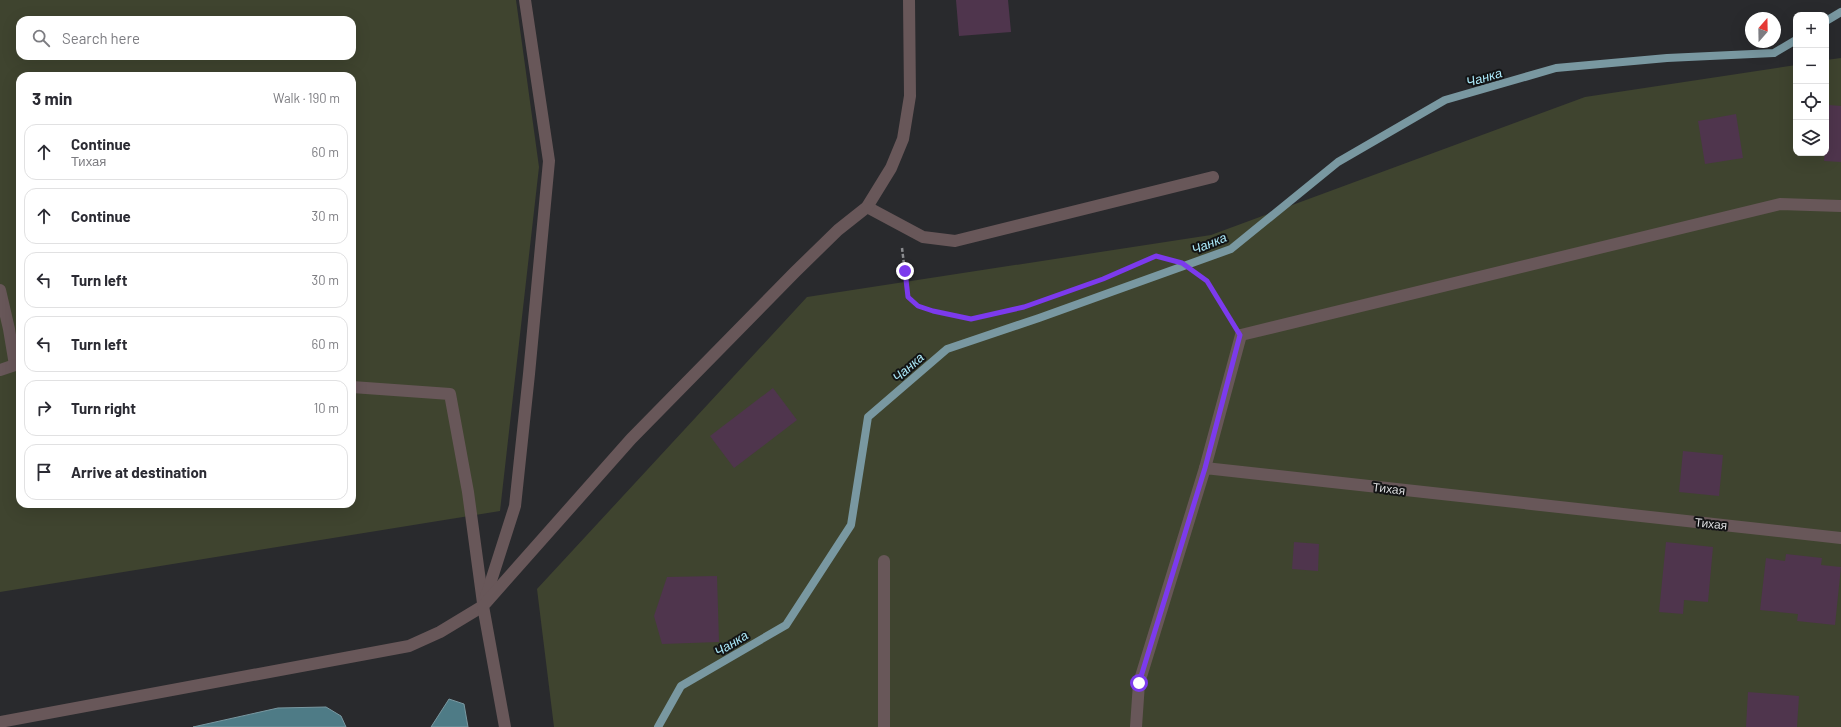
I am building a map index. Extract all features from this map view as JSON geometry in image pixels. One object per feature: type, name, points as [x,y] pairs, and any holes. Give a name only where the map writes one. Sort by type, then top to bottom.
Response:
[{"type":"street","points":[[483,606],[515,506],[530,366],[549,160],[525,0]]},
{"type":"street","points":[[0,722],[408,646],[440,632],[483,606],[631,439],[795,272],[838,230],[867,207],[891,168],[903,139],[910,96],[909,0]]},
{"type":"street","points":[[867,207],[924,236],[955,241],[1213,177]]},
{"type":"street","points":[[1136,727],[1139,683],[1205,468],[1240,335],[1780,204],[1841,206]]},
{"type":"street","points":[[0,290],[16,357]]},
{"type":"street","points":[[0,370],[16,366]]},
{"type":"street","points":[[356,387],[450,394],[468,492],[483,606],[506,727]]},
{"type":"street","name":"Тихая","points":[[1205,468],[1841,538]]},
{"type":"street","points":[[884,561],[884,727]]},
{"type":"path","points":[[899,224],[908,297],[918,306],[933,311],[971,319],[1032,304],[1103,279],[1156,256],[1182,263],[1207,281],[1240,335]]},
{"type":"green space","points":[[0,0],[516,0],[539,167],[500,511],[0,592]]},
{"type":"green space","points":[[1841,58],[1841,727],[554,727],[537,589],[807,297],[1211,235],[1585,97],[1793,65],[1793,156],[1829,156],[1829,60]]},
{"type":"water","points":[[449,699],[464,704],[468,727],[431,727]]},
{"type":"water","points":[[326,707],[341,716],[346,727],[193,727],[278,708]]},
{"type":"building","points":[[956,0],[1008,0],[1011,32],[959,36]]},
{"type":"building","points":[[1829,105],[1841,106],[1841,162],[1824,161],[1824,156],[1829,156]]},
{"type":"building","points":[[1736,114],[1743,158],[1705,164],[1698,121]]},
{"type":"building","points":[[773,388],[797,420],[734,468],[710,436]]},
{"type":"building","points":[[1683,451],[1723,455],[1719,496],[1679,492]]},
{"type":"building","points":[[1294,542],[1319,544],[1318,571],[1292,569]]},
{"type":"building","points":[[1666,542],[1713,547],[1708,602],[1684,600],[1683,614],[1659,612]]},
{"type":"building","points":[[1786,554],[1822,558],[1821,565],[1841,567],[1835,625],[1797,621],[1798,614],[1760,610],[1766,558],[1785,561]]},
{"type":"building","points":[[717,576],[719,642],[662,644],[654,616],[667,577]]},
{"type":"building","points":[[1748,692],[1799,696],[1797,727],[1746,727]]},
{"type":"waterway","name":"Чанка","points":[[1829,19],[1841,12]]},
{"type":"waterway","name":"Чанка","points":[[658,727],[681,686],[786,625],[851,525],[868,417],[947,349],[1039,318],[1231,249],[1338,162],[1445,100],[1556,68],[1667,58],[1774,53],[1793,42]]},
{"type":"route","points":[[905,271],[908,297],[918,306],[933,311],[971,319],[1024,307],[1103,279],[1156,256],[1182,263],[1207,281],[1240,335],[1205,468],[1139,683]]}]
